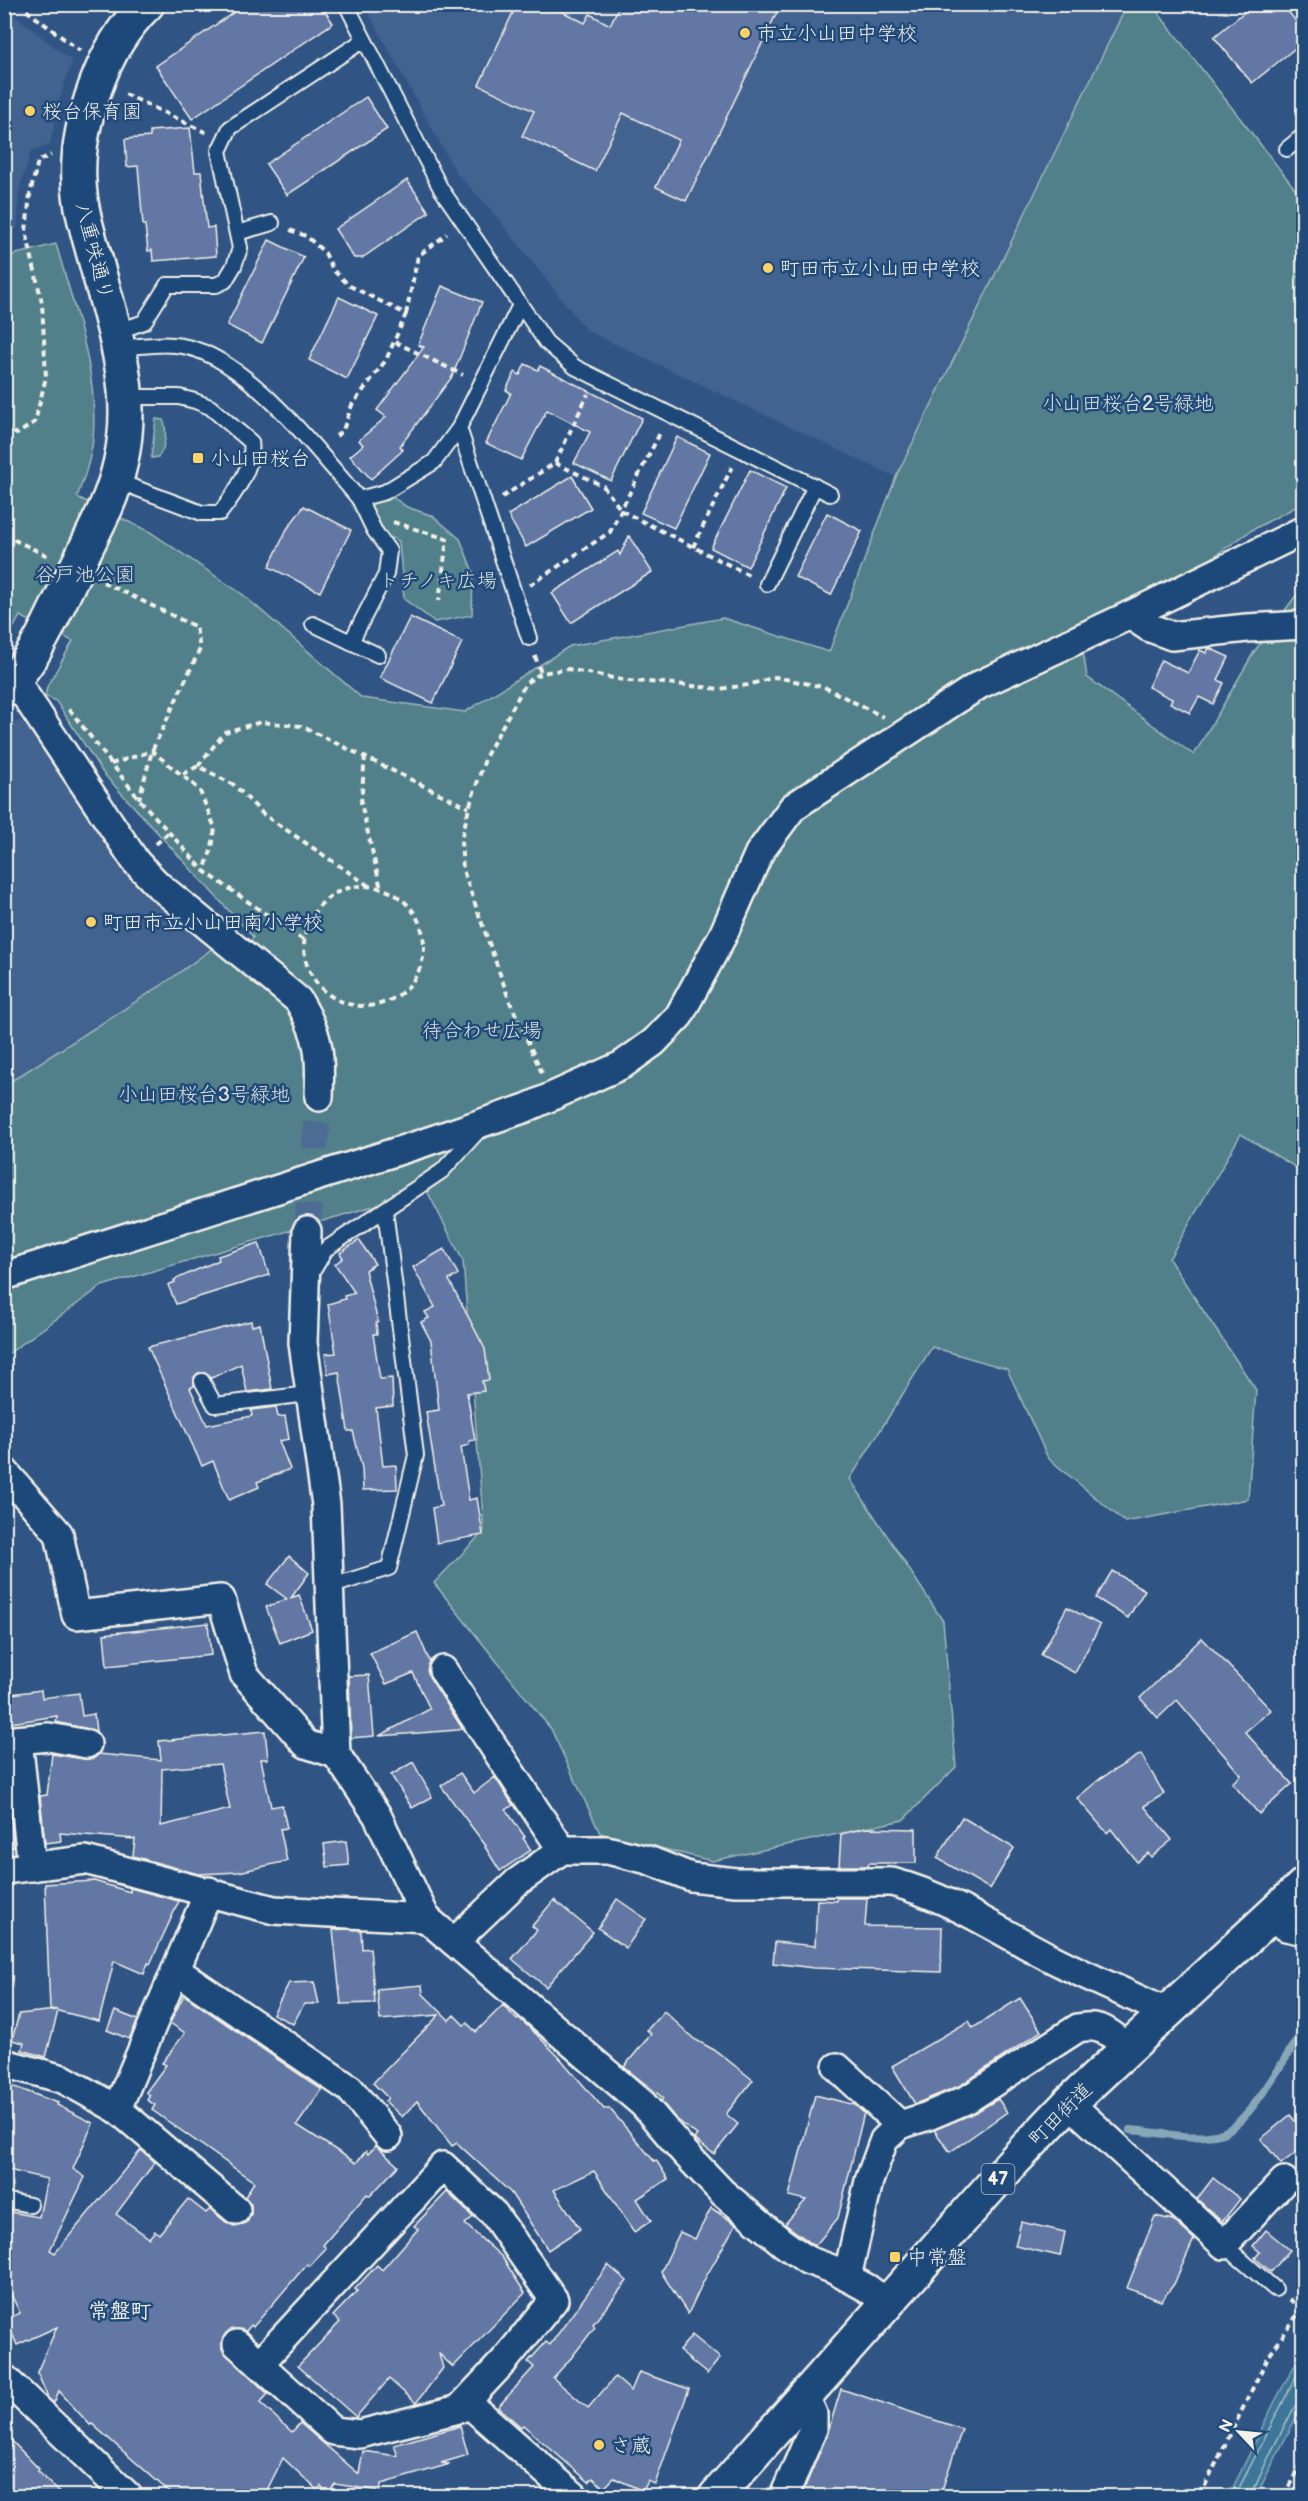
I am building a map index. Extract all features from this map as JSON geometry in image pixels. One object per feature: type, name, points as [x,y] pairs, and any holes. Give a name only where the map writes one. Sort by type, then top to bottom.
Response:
[{"type":"main road","name":"八重咲通り","points":[[10,685],[33,654],[47,628],[111,495],[125,445],[127,397],[117,340],[87,231],[79,183],[79,155],[88,107],[107,58],[119,38],[147,4]]},
{"type":"main road","name":"町田街道","points":[[716,2496],[1011,2164],[1069,2103],[1304,1885]]},
{"type":"street","points":[[4,1276],[298,1184],[488,1121],[526,1108],[622,1065],[667,1030],[679,1016],[723,935],[759,853],[793,807],[979,686],[1304,530]]},
{"type":"street","points":[[1130,615],[1148,627],[1172,636],[1304,625]]},
{"type":"street","points":[[10,685],[136,862],[158,885],[298,1000],[312,1023],[321,1058],[319,1097]]},
{"type":"street","points":[[307,1231],[303,1343],[326,1505],[336,1754],[377,1815],[426,1918],[644,2104],[684,2152],[722,2192],[783,2243],[807,2260],[847,2277],[887,2303]]},
{"type":"street","points":[[4,1471],[59,1534],[76,1615],[221,1599],[244,1674],[306,1744],[336,1754]]},
{"type":"street","points":[[443,1670],[562,1851]]},
{"type":"street","points":[[32,1867],[11,1740],[49,1737],[87,1744]]},
{"type":"street","points":[[454,1942],[517,1882],[562,1851],[607,1850],[648,1860],[691,1877],[736,1882],[892,1881],[916,1888],[985,1920],[1049,1957],[1165,2012]]},
{"type":"street","points":[[4,1870],[85,1860],[274,1910],[426,1918]]},
{"type":"street","points":[[117,2109],[209,1891]]},
{"type":"street","points":[[1270,1915],[1286,1927],[1304,1931]]},
{"type":"street","points":[[177,1971],[350,2089],[388,2136]]},
{"type":"street","points":[[847,2277],[869,2181],[884,2140],[900,2125],[968,2099],[1078,2028],[1092,2025],[1108,2032],[1127,2047]]},
{"type":"street","points":[[4,2063],[63,2079],[117,2109],[236,2210]]},
{"type":"street","points":[[837,2067],[900,2125]]},
{"type":"street","points":[[1069,2103],[1224,2245],[1284,2181]]},
{"type":"street","points":[[237,2344],[259,2364],[333,2431],[360,2434],[459,2409],[554,2300],[494,2214],[443,2166],[259,2364]]},
{"type":"street","points":[[4,2378],[128,2496]]},
{"type":"street","points":[[784,2496],[813,2429],[813,2414],[805,2396]]},
{"type":"street","points":[[467,2402],[574,2496]]},
{"type":"lane","points":[[346,4],[441,189],[546,342],[575,367],[830,494]]},
{"type":"lane","points":[[117,340],[144,322],[166,285],[216,285],[225,281],[234,266],[240,248],[219,151],[230,128],[364,40]]},
{"type":"lane","points":[[1287,149],[1304,135]]},
{"type":"lane","points":[[237,233],[272,223]]},
{"type":"lane","points":[[359,499],[385,492],[434,462],[459,428],[483,384],[520,305]]},
{"type":"lane","points":[[117,340],[188,347],[208,353],[229,364],[294,423],[359,499],[374,530],[389,551],[386,574],[351,642]]},
{"type":"lane","points":[[111,495],[202,513],[220,513],[231,500],[253,453],[251,442],[210,407],[179,397],[127,397]]},
{"type":"lane","points":[[459,428],[529,638]]},
{"type":"lane","points":[[767,584],[815,486]]},
{"type":"lane","points":[[313,624],[378,655]]},
{"type":"lane","points":[[304,1289],[326,1249],[442,1171],[488,1121]]},
{"type":"lane","points":[[329,1587],[389,1568],[416,1455],[385,1210]]},
{"type":"lane","points":[[202,1381],[215,1405],[309,1394]]},
{"type":"lane","points":[[4,2200],[30,2205]]},
{"type":"lane","points":[[1224,2245],[1275,2289]]},
{"type":"path","points":[[18,4],[83,54]]},
{"type":"path","points":[[118,91],[222,141]]},
{"type":"path","points":[[4,427],[17,434],[35,422],[46,377],[42,303],[26,231],[30,194],[38,160],[55,155]]},
{"type":"path","points":[[319,451],[343,430],[352,405],[386,360],[406,314],[418,256],[462,222]]},
{"type":"path","points":[[272,223],[306,236],[326,253],[333,270],[350,286],[406,314]]},
{"type":"path","points":[[395,342],[483,384]]},
{"type":"path","points":[[486,508],[555,463],[596,378]]},
{"type":"path","points":[[515,595],[610,532],[669,414]]},
{"type":"path","points":[[693,547],[741,449]]},
{"type":"path","points":[[555,463],[603,486],[622,512],[767,584]]},
{"type":"path","points":[[387,520],[447,539],[439,601]]},
{"type":"path","points":[[4,535],[58,560]]},
{"type":"path","points":[[100,581],[196,627],[200,649],[152,751],[139,799]]},
{"type":"path","points":[[542,1074],[510,1002],[463,870],[461,840],[486,756],[526,683],[541,673],[568,669],[628,681],[666,682],[719,689],[748,685],[776,677],[824,687],[888,720]]},
{"type":"path","points":[[66,705],[139,799],[204,871],[303,940]]},
{"type":"path","points":[[183,774],[198,766],[225,732],[261,722],[301,726],[469,808]]},
{"type":"path","points":[[111,764],[152,751]]},
{"type":"path","points":[[152,751],[199,789],[215,828],[212,848],[204,871]]},
{"type":"path","points":[[365,756],[361,803],[381,889]]},
{"type":"path","points":[[198,766],[234,785],[263,814],[369,886]]},
{"type":"path","points":[[369,886],[389,891],[406,903],[418,919],[424,939],[423,959],[416,978],[402,993],[385,1004],[364,1008],[344,1004],[326,994],[313,979],[305,960],[303,940],[308,922],[319,906],[333,894],[351,887],[369,886]]},
{"type":"path","points":[[1200,2496],[1267,2359],[1304,2305]]},
{"type":"path","points":[[1285,2496],[1304,2459]]},
{"type":"shaded area","name":"町田市立小山田中学校","points":[[364,5],[1127,5],[896,477],[586,330],[488,206],[457,174]]},
{"type":"shaded area","name":"桜台保育園","points":[[5,8],[72,61],[60,97],[50,145],[31,151],[19,190],[17,228],[5,233]]},
{"type":"shaded area","name":"町田市立小山田南小学校","points":[[17,721],[31,724],[123,870],[145,895],[212,949],[162,985],[5,1085],[4,731]]},
{"type":"green space","points":[[1127,5],[1152,5],[1303,199],[1303,503],[1252,530],[1130,615],[1081,638],[1087,677],[1194,755],[1254,652],[1303,586],[1303,1172],[1241,1134],[1169,1259],[1256,1390],[1248,1499],[1125,1522],[1048,1458],[1007,1369],[932,1347],[850,1479],[943,1621],[956,1767],[903,1820],[712,1861],[600,1833],[551,1729],[434,1583],[484,1531],[463,1261],[420,1177],[377,1205],[102,1286],[5,1356],[5,1085],[162,985],[212,949],[237,962],[253,937],[103,773],[56,701],[45,696],[47,687],[73,641],[20,616],[5,643],[5,257],[56,244],[84,340],[92,389],[93,439],[87,468],[77,497],[150,532],[242,594],[362,698],[465,712],[570,646],[723,618],[829,652],[896,477]]},
{"type":"green space","points":[[156,419],[163,420],[165,439],[158,457],[151,458]]},
{"type":"green space","name":"トチノキ広場","points":[[385,492],[407,507],[433,516],[460,539],[473,572],[472,615],[435,622],[404,599],[399,541],[374,530],[359,499]]},
{"type":"water","points":[[1303,2350],[1303,2404],[1256,2496],[1229,2496],[1274,2403]]},
{"type":"building","points":[[246,4],[320,4],[333,23],[192,119],[156,66]]},
{"type":"building","points":[[517,4],[547,4],[585,23],[590,14],[610,25],[620,4],[781,4],[686,201],[656,187],[679,140],[623,113],[595,171],[522,136],[534,111],[479,85]]},
{"type":"building","points":[[1254,4],[1282,4],[1304,31],[1304,41],[1252,83],[1214,37]]},
{"type":"building","points":[[366,97],[387,129],[287,195],[266,164]]},
{"type":"building","points":[[190,128],[195,172],[201,172],[207,228],[214,227],[216,256],[153,261],[152,250],[148,251],[145,225],[143,225],[138,166],[127,167],[125,139],[150,137],[150,131]]},
{"type":"building","points":[[407,180],[429,212],[362,258],[354,258],[335,229]]},
{"type":"building","points":[[269,240],[304,257],[262,343],[227,325]]},
{"type":"building","points":[[442,286],[482,302],[452,377],[400,446],[403,450],[371,479],[350,456],[363,445],[359,440],[386,417],[377,410],[424,347],[418,345]]},
{"type":"building","points":[[339,297],[378,316],[347,379],[309,360]]},
{"type":"building","points":[[525,364],[538,370],[540,366],[642,418],[611,481],[574,463],[590,432],[547,410],[521,460],[486,443],[511,393],[506,390],[515,372],[520,375]]},
{"type":"building","points":[[677,437],[710,453],[674,528],[641,513]]},
{"type":"building","points":[[750,470],[786,488],[748,567],[711,548]]},
{"type":"building","points":[[572,476],[591,508],[526,547],[508,515]]},
{"type":"building","points":[[304,506],[351,530],[320,592],[269,567],[287,529]]},
{"type":"building","points":[[827,513],[862,531],[831,595],[795,577]]},
{"type":"building","points":[[629,536],[652,572],[571,623],[552,593],[618,551],[620,555]]},
{"type":"building","points":[[410,617],[462,642],[433,703],[380,678]]},
{"type":"building","points":[[1209,648],[1229,657],[1218,680],[1224,683],[1213,704],[1199,697],[1190,713],[1170,703],[1172,699],[1148,687],[1161,660],[1188,673],[1200,650],[1206,653]]},
{"type":"building","points":[[359,1240],[375,1264],[365,1270],[378,1322],[376,1323],[377,1334],[373,1334],[380,1379],[392,1378],[393,1406],[376,1408],[383,1466],[396,1465],[397,1489],[363,1490],[362,1468],[353,1431],[348,1431],[339,1372],[328,1374],[325,1354],[336,1353],[328,1304],[355,1293],[335,1264],[343,1258],[340,1253]]},
{"type":"building","points":[[259,1243],[269,1275],[176,1304],[168,1285],[175,1282],[174,1280],[219,1260],[218,1256]]},
{"type":"building","points":[[444,1249],[458,1274],[449,1280],[485,1349],[489,1380],[482,1381],[484,1391],[467,1393],[475,1440],[461,1447],[469,1500],[477,1498],[483,1535],[437,1543],[432,1508],[441,1506],[426,1412],[439,1410],[431,1341],[421,1322],[429,1318],[425,1312],[435,1307],[413,1267]]},
{"type":"building","points":[[251,1321],[252,1326],[260,1324],[272,1389],[247,1392],[241,1364],[211,1378],[206,1373],[198,1373],[194,1377],[194,1386],[190,1388],[207,1425],[252,1416],[251,1410],[276,1407],[278,1417],[285,1416],[289,1439],[279,1441],[290,1469],[257,1482],[259,1487],[229,1500],[213,1461],[202,1466],[148,1347]]},
{"type":"building","points":[[289,1556],[309,1573],[291,1598],[299,1595],[312,1630],[280,1643],[266,1607],[287,1599],[267,1584]]},
{"type":"building","points":[[1112,1571],[1145,1590],[1128,1618],[1096,1598]]},
{"type":"building","points":[[1067,1607],[1100,1625],[1075,1673],[1041,1655]]},
{"type":"building","points":[[208,1623],[211,1655],[107,1666],[104,1634]]},
{"type":"building","points":[[417,1632],[430,1662],[427,1670],[430,1678],[462,1728],[379,1736],[430,1709],[413,1673],[386,1684],[370,1653]]},
{"type":"building","points":[[1202,1638],[1271,1710],[1245,1732],[1292,1784],[1259,1814],[1232,1783],[1241,1775],[1177,1700],[1158,1718],[1140,1698]]},
{"type":"building","points":[[369,1675],[374,1736],[351,1738],[349,1676]]},
{"type":"building","points":[[41,1690],[42,1698],[79,1693],[82,1716],[94,1714],[96,1731],[56,1722],[57,1716],[4,1724],[4,1695]]},
{"type":"building","points":[[265,1731],[268,1759],[261,1759],[271,1807],[282,1805],[287,1828],[280,1829],[287,1861],[239,1872],[198,1874],[133,1856],[135,1839],[60,1833],[61,1841],[45,1843],[40,1796],[47,1795],[52,1754],[84,1759],[93,1759],[99,1754],[161,1760],[159,1741]],"holes":[[[220,1764],[230,1809],[161,1826],[162,1768]]]},
{"type":"building","points":[[1141,1754],[1164,1794],[1144,1806],[1172,1840],[1151,1857],[1148,1853],[1137,1862],[1111,1829],[1107,1833],[1077,1798],[1101,1778]]},
{"type":"building","points":[[413,1762],[432,1797],[412,1808],[391,1775]]},
{"type":"building","points":[[460,1773],[474,1793],[495,1777],[513,1805],[506,1810],[525,1837],[523,1838],[531,1850],[500,1871],[486,1846],[441,1786]]},
{"type":"building","points":[[4,1801],[9,1801],[14,1847],[4,1848]]},
{"type":"building","points":[[962,1817],[1014,1848],[990,1889],[937,1858]]},
{"type":"building","points":[[865,1828],[916,1829],[916,1863],[869,1863],[868,1866],[839,1866],[841,1834]]},
{"type":"building","points":[[346,1841],[349,1865],[327,1867],[324,1844]]},
{"type":"building","points":[[94,1881],[130,1892],[130,1888],[179,1901],[144,1974],[114,1961],[99,2021],[58,2011],[46,2057],[22,2050],[24,2043],[12,2040],[19,2014],[57,2010],[50,2009],[45,1884]]},
{"type":"building","points":[[837,1898],[867,1898],[865,1926],[942,1927],[941,1972],[814,1968],[773,1963],[775,1942],[815,1946],[817,1900],[837,1901]]},
{"type":"building","points":[[617,1899],[646,1919],[626,1948],[598,1928]]},
{"type":"building","points":[[554,1900],[593,1932],[546,1987],[512,1959],[537,1930],[532,1926]]},
{"type":"building","points":[[333,1930],[361,1930],[362,1949],[370,1948],[375,2003],[341,2004]]},
{"type":"building","points":[[314,1982],[319,2004],[304,2004],[293,2024],[273,2014],[289,1983]]},
{"type":"building","points":[[422,1985],[423,1994],[449,2020],[454,2015],[476,2032],[503,2005],[559,2057],[604,2109],[610,2109],[654,2161],[656,2160],[668,2179],[637,2199],[651,2221],[634,2232],[594,2171],[554,2190],[580,2229],[548,2250],[511,2193],[457,2143],[452,2146],[417,2101],[402,2117],[385,2101],[388,2098],[373,2083],[439,2015],[380,2020],[377,1989]]},
{"type":"building","points":[[184,1995],[322,2090],[297,2125],[356,2163],[366,2151],[368,2154],[376,2146],[398,2166],[370,2196],[367,2194],[323,2245],[326,2248],[310,2266],[307,2264],[253,2327],[251,2325],[246,2331],[233,2329],[226,2333],[222,2341],[222,2349],[268,2394],[260,2403],[292,2432],[300,2423],[359,2474],[363,2451],[398,2456],[394,2445],[460,2426],[468,2455],[441,2463],[450,2464],[381,2484],[380,2491],[335,2484],[328,2493],[321,2486],[317,2490],[283,2458],[264,2496],[174,2496],[92,2424],[90,2425],[59,2391],[54,2403],[48,2398],[37,2372],[57,2327],[17,2345],[6,2319],[20,2313],[4,2280],[4,2211],[39,2217],[47,2179],[4,2169],[4,2086],[11,2088],[12,2086],[58,2103],[57,2105],[93,2123],[73,2169],[85,2177],[50,2250],[55,2253],[141,2150],[155,2162],[116,2214],[149,2238],[155,2231],[159,2234],[188,2199],[206,2213],[210,2209],[234,2226],[242,2225],[248,2221],[251,2213],[251,2204],[245,2197],[254,2182],[152,2110],[155,2105],[147,2100],[150,2095],[146,2092],[166,2065],[162,2063],[185,2033],[170,2023]]},
{"type":"building","points":[[1020,1998],[1041,2031],[961,2085],[915,2104],[892,2066],[969,2021],[973,2028]]},
{"type":"building","points":[[115,2011],[138,2020],[129,2039],[107,2030]]},
{"type":"building","points":[[664,2011],[694,2039],[716,2051],[753,2080],[726,2114],[738,2124],[714,2154],[694,2139],[697,2135],[675,2118],[661,2101],[663,2098],[624,2067],[651,2034],[647,2030]]},
{"type":"building","points":[[815,2095],[855,2105],[864,2113],[838,2218],[815,2246],[785,2224],[806,2200],[789,2196]]},
{"type":"building","points":[[998,2099],[1007,2112],[950,2152],[934,2130],[974,2113]]},
{"type":"building","points":[[1290,2115],[1304,2132],[1304,2146],[1281,2164],[1261,2139]]},
{"type":"building","points":[[1213,2178],[1240,2199],[1222,2222],[1197,2199]]},
{"type":"building","points":[[447,2192],[473,2217],[465,2224],[502,2257],[525,2293],[453,2367],[439,2354],[443,2368],[416,2403],[389,2379],[356,2417],[298,2366],[340,2322],[333,2316],[357,2291],[355,2289],[377,2265],[382,2270],[418,2229],[414,2226]]},
{"type":"building","points":[[711,2208],[736,2224],[703,2282],[688,2314],[661,2272],[680,2232],[695,2239]]},
{"type":"building","points":[[1155,2216],[1173,2220],[1194,2239],[1174,2284],[1161,2301],[1127,2288]]},
{"type":"building","points":[[1021,2222],[1065,2232],[1060,2256],[1015,2246]]},
{"type":"building","points":[[1266,2230],[1290,2250],[1271,2272],[1255,2258],[1260,2252],[1253,2246]]},
{"type":"building","points":[[608,2265],[627,2281],[593,2324],[595,2327],[553,2378],[588,2408],[615,2377],[631,2391],[639,2372],[689,2389],[655,2484],[648,2481],[643,2491],[614,2478],[604,2488],[593,2478],[589,2482],[523,2425],[521,2427],[498,2407],[534,2367],[528,2362],[546,2342],[550,2345]]},
{"type":"building","points":[[692,2335],[720,2358],[707,2374],[679,2351]]},
{"type":"building","points":[[841,2389],[962,2429],[940,2496],[801,2496],[827,2435]]},
{"type":"building","points":[[4,2433],[62,2496],[22,2496],[17,2492],[13,2496],[4,2496]]},
{"type":"waterway","points":[[1131,2130],[1198,2137],[1219,2134],[1230,2129],[1266,2089],[1304,2030]]},
{"type":"tunnel","points":[[307,1231],[319,1097]]},
{"type":"place","name":"市立小山田中学校","points":[[745,33]]},
{"type":"place","name":"桜台保育園","points":[[30,111]]},
{"type":"place","name":"町田市立小山田中学校","points":[[768,268]]},
{"type":"place","name":"小山田桜台","points":[[198,458]]},
{"type":"place","name":"町田市立小山田南小学校","points":[[91,922]]},
{"type":"place","name":"中常盤","points":[[895,2257]]},
{"type":"place","name":"さ蔵","points":[[599,2445]]},
{"type":"district","name":"常盤町","points":[[120,2311]]},
{"type":"park label","name":"小山田桜台2号緑地","points":[[1128,403]]},
{"type":"park label","name":"谷戸池公園","points":[[85,574]]},
{"type":"park label","name":"待合わせ広場","points":[[482,1030]]},
{"type":"park label","name":"小山田桜台3号緑地","points":[[204,1094]]}]
